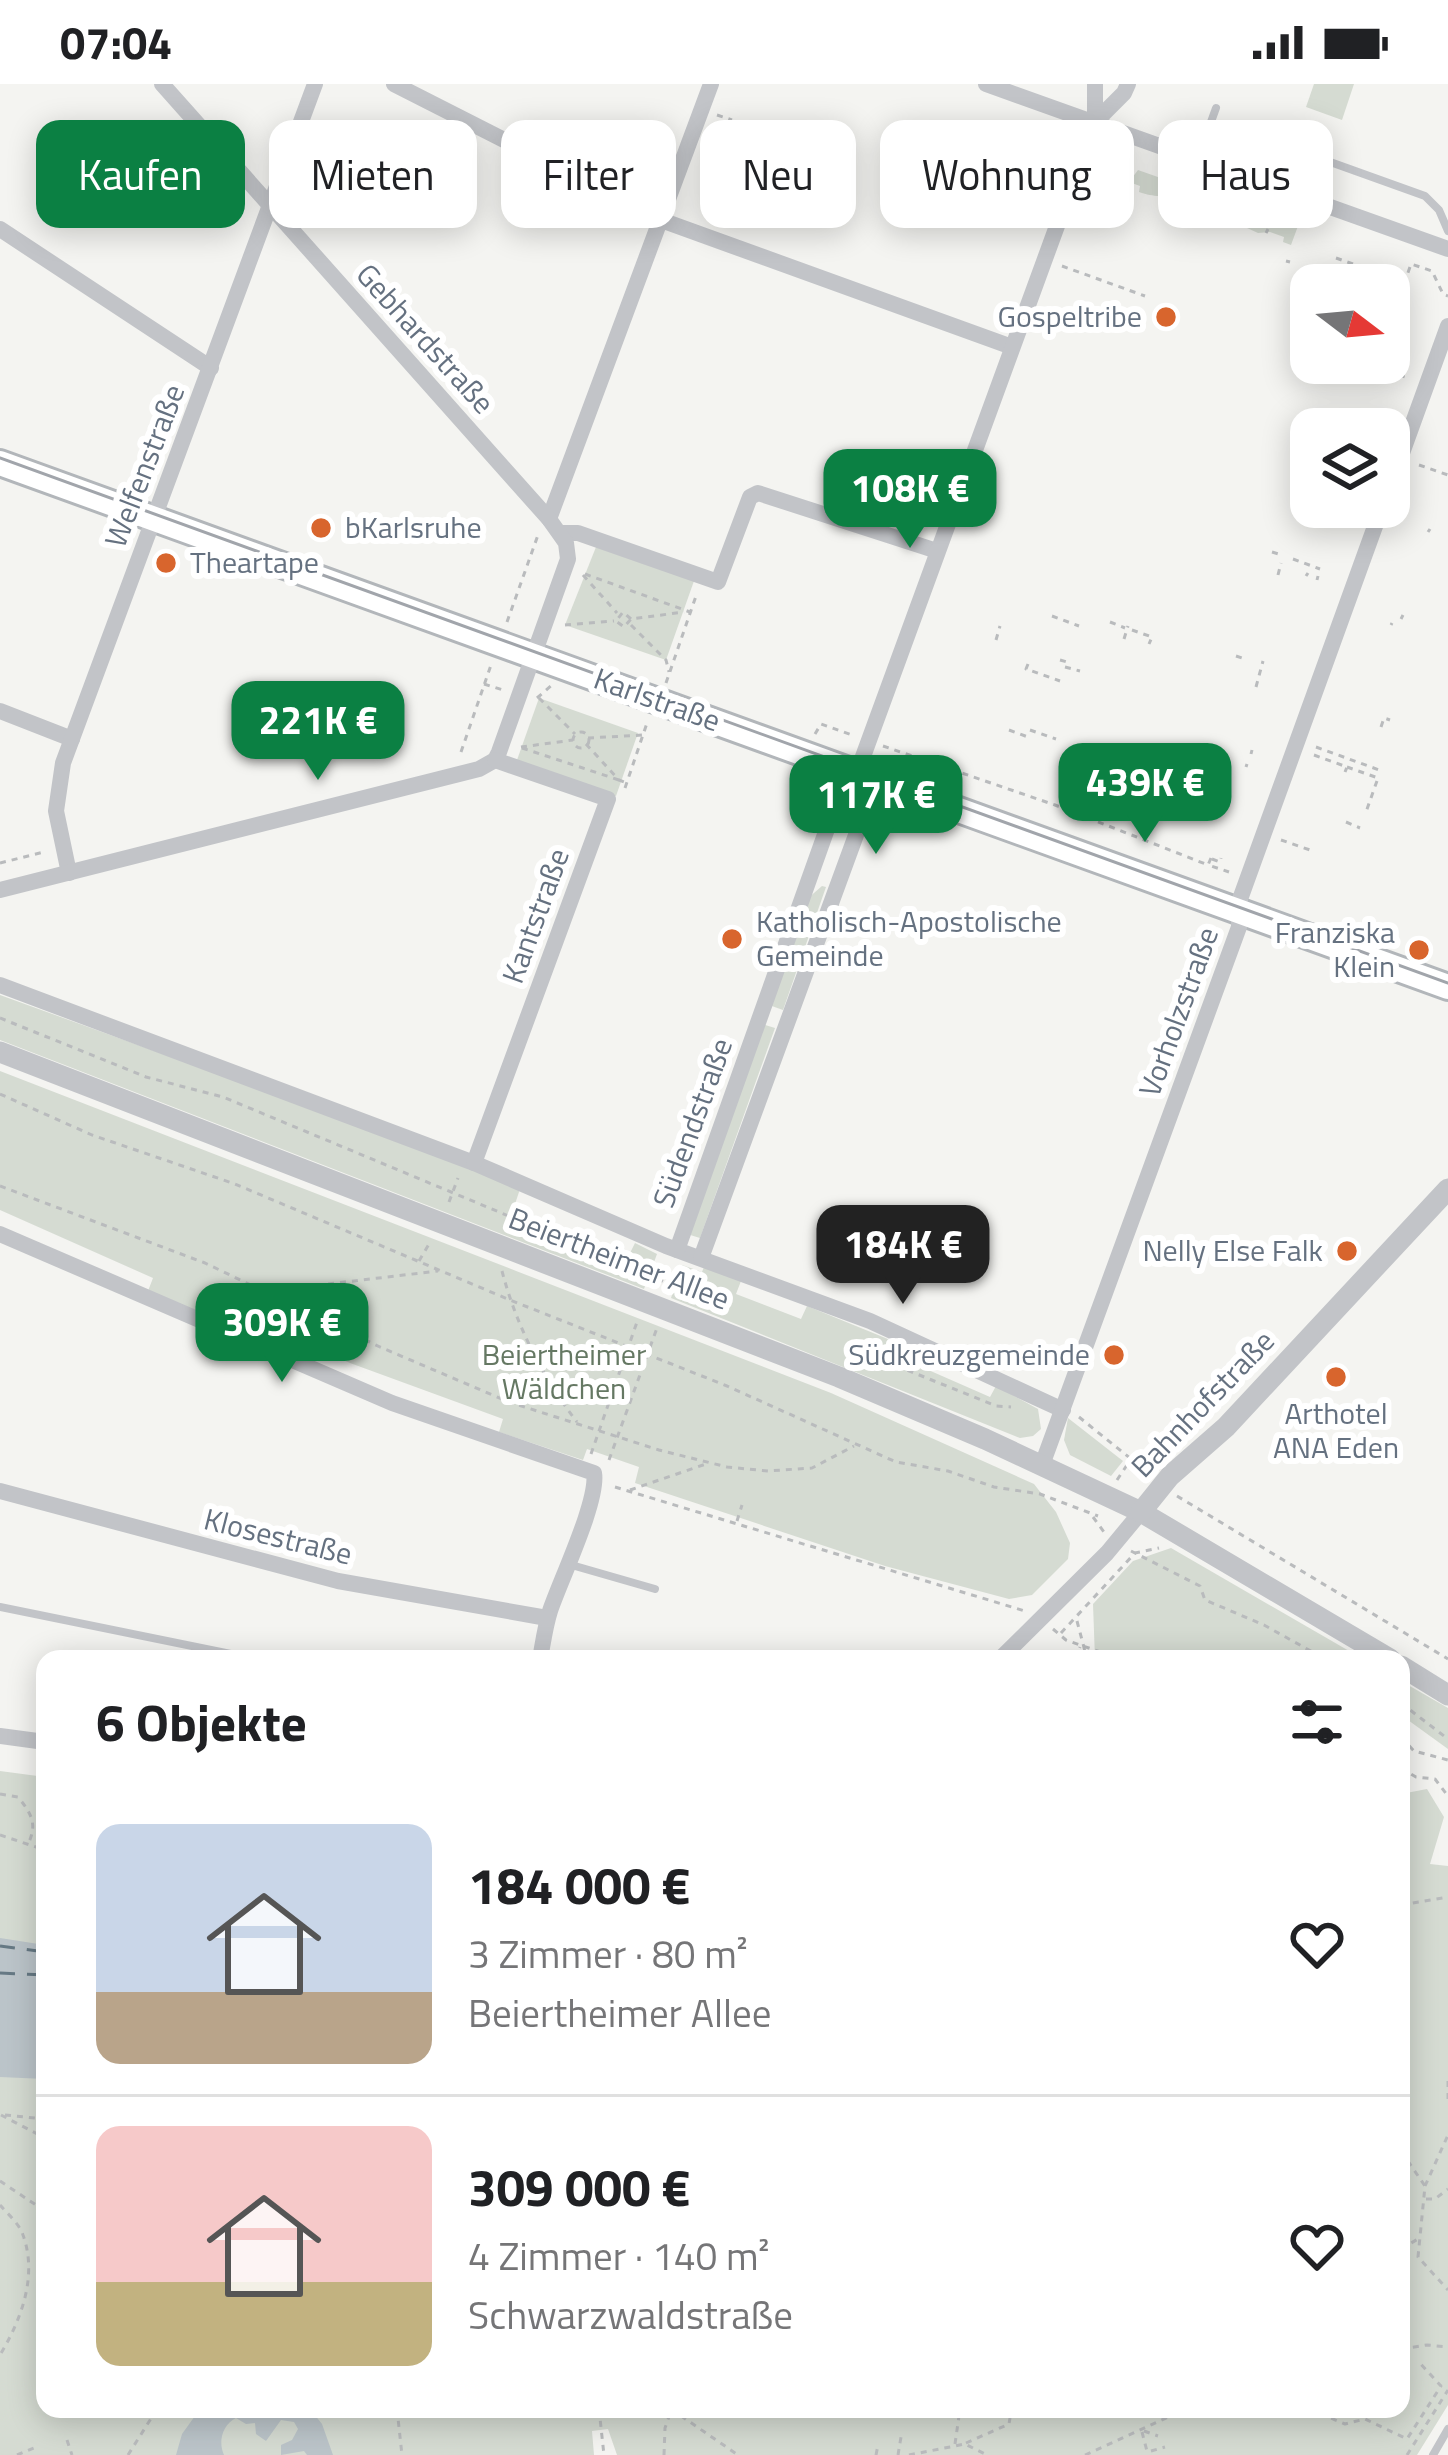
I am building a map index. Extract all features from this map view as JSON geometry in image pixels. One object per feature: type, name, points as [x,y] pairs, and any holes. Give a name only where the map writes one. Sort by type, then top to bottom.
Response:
[{"type":"main road","name":"Karlstraße","points":[[0,464],[1448,987]]},
{"type":"street","name":"Gebhardstraße","points":[[162,84],[269,205]]},
{"type":"street","name":"Welfenstraße","points":[[303,120],[316,84]]},
{"type":"street","points":[[394,84],[501,139]]},
{"type":"street","points":[[676,178],[710,84]]},
{"type":"street","points":[[986,84],[1089,120]]},
{"type":"street","name":"Südendstraße","points":[[1095,84],[1095,120]]},
{"type":"street","name":"Südendstraße","points":[[1097,120],[1128,84]]},
{"type":"street","points":[[1333,205],[1448,241]]},
{"type":"street","name":"Welfenstraße","points":[[69,873],[56,795],[72,740],[269,212]]},
{"type":"street","points":[[676,225],[1012,346]]},
{"type":"street","name":"Gebhardstraße","points":[[290,228],[554,526]]},
{"type":"street","points":[[554,526],[658,228]]},
{"type":"street","name":"Südendstraße","points":[[671,1248],[843,784],[857,773],[1056,228]]},
{"type":"street","points":[[0,229],[211,368]]},
{"type":"street","points":[[1410,431],[1448,326]]},
{"type":"street","points":[[554,526],[718,582],[747,504],[758,493],[938,551]]},
{"type":"street","points":[[0,890],[478,770],[495,760],[568,559],[569,551],[554,526]]},
{"type":"street","name":"Vorholzstraße","points":[[1042,1466],[1239,928],[1247,879],[1374,528]]},
{"type":"street","points":[[0,712],[72,740]]},
{"type":"street","points":[[495,760],[608,799]]},
{"type":"street","name":"Südendstraße","points":[[710,1260],[787,1024],[866,806],[857,773]]},
{"type":"street","name":"Kantstraße","points":[[474,1162],[608,799]]},
{"type":"street","points":[[812,871],[839,880]]},
{"type":"street","name":"Beiertheimer Allee","points":[[0,985],[474,1162],[671,1248],[870,1322],[1063,1410]]},
{"type":"street","name":"Südendstraße","points":[[760,1015],[787,1024]]},
{"type":"street","name":"Beiertheimer Allee","points":[[0,1052],[839,1377],[1141,1512],[1375,1650]]},
{"type":"street","name":"Bahnhofstraße","points":[[1009,1650],[1448,1189]]},
{"type":"street","points":[[0,1234],[392,1403],[592,1475],[547,1618],[542,1650]]},
{"type":"street","name":"Klosestraße","points":[[0,1491],[338,1581],[547,1618]]},
{"type":"street","points":[[1410,1672],[1448,1695]]},
{"type":"street","points":[[0,1736],[36,1741]]},
{"type":"lane","points":[[1212,120],[1216,108]]},
{"type":"lane","points":[[1333,163],[1425,196],[1439,210],[1448,241]]},
{"type":"lane","points":[[567,1563],[655,1589]]},
{"type":"lane","points":[[0,1607],[212,1650]]},
{"type":"lane","points":[[1433,2455],[1448,2429]]},
{"type":"path","points":[[1336,257],[1354,264]]},
{"type":"path","points":[[1410,267],[1432,271],[1448,296]]},
{"type":"path","points":[[1074,270],[1145,296]]},
{"type":"path","points":[[1410,378],[1427,384]]},
{"type":"path","points":[[1410,462],[1448,475]]},
{"type":"path","points":[[1272,552],[1282,555]]},
{"type":"path","points":[[1293,559],[1320,569]]},
{"type":"path","points":[[1278,575],[1281,563]]},
{"type":"path","points":[[618,614],[580,572],[690,612]]},
{"type":"path","points":[[665,685],[703,577]]},
{"type":"path","points":[[618,614],[625,612],[666,660],[670,672]]},
{"type":"path","points":[[616,621],[621,627],[630,621],[690,612]]},
{"type":"path","points":[[616,621],[618,614]]},
{"type":"path","points":[[563,615],[565,625],[616,621]]},
{"type":"path","points":[[1052,616],[1079,626]]},
{"type":"path","points":[[1110,622],[1152,637],[1149,644]]},
{"type":"path","points":[[996,640],[1000,626]]},
{"type":"path","points":[[1124,639],[1128,628]]},
{"type":"path","points":[[1256,687],[1263,661]]},
{"type":"path","points":[[1064,663],[1080,671]]},
{"type":"path","points":[[1028,664],[1027,669],[1060,681]]},
{"type":"path","points":[[533,701],[538,698],[578,747],[587,741],[644,735]]},
{"type":"path","points":[[608,799],[620,803],[650,716]]},
{"type":"path","points":[[1381,727],[1384,718],[1390,720]]},
{"type":"path","points":[[813,738],[821,724],[975,779],[1056,802],[1247,879]]},
{"type":"path","points":[[1010,739],[1011,731],[1056,739]]},
{"type":"path","points":[[620,780],[582,732],[518,747],[626,783]]},
{"type":"path","points":[[1296,744],[1351,757],[1382,771]]},
{"type":"path","points":[[1296,744],[1347,770],[1378,778],[1366,812]]},
{"type":"path","points":[[926,761],[929,754]]},
{"type":"path","points":[[953,771],[956,763]]},
{"type":"path","points":[[964,775],[967,767]]},
{"type":"path","points":[[975,779],[977,771]]},
{"type":"path","points":[[993,784],[996,777]]},
{"type":"path","points":[[1346,822],[1360,828]]},
{"type":"path","points":[[1128,834],[1131,826]]},
{"type":"path","points":[[1137,838],[1140,829]]},
{"type":"path","points":[[1264,834],[1313,851]]},
{"type":"path","points":[[1173,851],[1176,842]]},
{"type":"path","points":[[0,863],[63,848]]},
{"type":"path","points":[[1208,865],[1210,858],[1220,862],[1221,858]]},
{"type":"path","points":[[0,1018],[146,1077],[223,1097],[655,1277],[699,1301]]},
{"type":"path","points":[[0,1094],[92,1135],[236,1184],[727,1386],[896,1462],[1058,1500],[1093,1516],[1116,1542],[1200,1586],[1205,1600],[1309,1650]]},
{"type":"path","points":[[0,1186],[205,1263],[380,1347],[509,1402],[578,1424],[709,1463],[768,1471],[812,1468],[855,1446]]},
{"type":"path","points":[[592,1475],[608,1461],[659,1322],[655,1277],[671,1248]]},
{"type":"path","points":[[500,1260],[510,1300],[552,1390],[578,1424]]},
{"type":"path","points":[[210,1325],[226,1296],[440,1270]]},
{"type":"path","points":[[592,1475],[599,1430],[640,1315],[672,1287]]},
{"type":"path","points":[[871,1369],[902,1368],[996,1406],[1018,1407]]},
{"type":"path","points":[[1063,1410],[1078,1416],[1163,1485],[1448,1659]]},
{"type":"path","points":[[628,1491],[709,1463]]},
{"type":"path","points":[[592,1475],[628,1491],[1013,1605],[1093,1650]]},
{"type":"path","points":[[736,1523],[742,1505]]},
{"type":"path","points":[[1059,1635],[1136,1553],[1157,1550],[1175,1531]]},
{"type":"path","points":[[848,1556],[852,1543]]},
{"type":"path","points":[[1075,1618],[1081,1627],[1079,1650]]},
{"type":"path","points":[[1081,1646],[1083,1650]]},
{"type":"path","points":[[1410,1709],[1448,1739]]},
{"type":"path","points":[[1410,1747],[1448,1760]]},
{"type":"path","points":[[1410,1774],[1435,1779],[1448,1796]]},
{"type":"path","points":[[0,1794],[18,1797],[31,1814],[34,1832],[28,1844]]},
{"type":"path","points":[[0,1835],[36,1847]]},
{"type":"path","points":[[1410,1903],[1448,1897]]},
{"type":"path","points":[[1448,2081],[1448,2099]]},
{"type":"path","points":[[0,2114],[36,2119]]},
{"type":"path","points":[[0,2114],[36,2133]]},
{"type":"path","points":[[1448,2135],[1425,2186],[1418,2257],[1448,2290]]},
{"type":"path","points":[[1410,2164],[1425,2186]]},
{"type":"path","points":[[0,2180],[36,2205]]},
{"type":"path","points":[[1424,2199],[1435,2199],[1448,2189]]},
{"type":"path","points":[[0,2205],[23,2233],[30,2278],[14,2332],[0,2355]]},
{"type":"path","points":[[1410,2244],[1420,2238]]},
{"type":"path","points":[[1410,2347],[1448,2348]]},
{"type":"path","points":[[1332,2418],[1345,2423],[1365,2419],[1407,2439],[1441,2386],[1418,2361]]},
{"type":"path","points":[[1407,2455],[1448,2390]]},
{"type":"path","points":[[128,2455],[151,2418]]},
{"type":"path","points":[[399,2418],[402,2455]]},
{"type":"path","points":[[600,2418],[606,2455]]},
{"type":"path","points":[[664,2455],[668,2418]]},
{"type":"path","points":[[684,2418],[738,2455]]},
{"type":"path","points":[[955,2446],[959,2418]]},
{"type":"path","points":[[909,2455],[965,2444],[1009,2424],[1010,2418]]},
{"type":"path","points":[[1085,2455],[1167,2418]]},
{"type":"path","points":[[1142,2430],[1158,2436]]},
{"type":"path","points":[[1142,2430],[1148,2453],[1166,2447]]},
{"type":"path","points":[[898,2455],[901,2437]]},
{"type":"path","points":[[67,2440],[72,2455]]},
{"type":"path","points":[[965,2444],[987,2455]]},
{"type":"path","points":[[876,2455],[878,2445]]},
{"type":"path","points":[[17,2455],[36,2447]]},
{"type":"green space","points":[[1314,84],[1354,84],[1342,120],[1306,107]]},
{"type":"green space","points":[[1138,170],[1158,177],[1158,196],[1139,192],[1134,175]]},
{"type":"green space","points":[[1247,228],[1297,228],[1291,245],[1283,242],[1284,237]]},
{"type":"green space","points":[[596,547],[694,581],[666,660],[565,625]]},
{"type":"green space","points":[[539,698],[638,733],[616,796],[517,760]]},
{"type":"green space","points":[[826,887],[783,1010],[769,1005],[806,900]]},
{"type":"green space","name":"Beiertheimer Wäldchen","points":[[0,995],[520,1189],[514,1207],[629,1255],[635,1243],[657,1254],[644,1289],[0,1040]]},
{"type":"green space","points":[[762,1024],[775,1028],[700,1238],[687,1234]]},
{"type":"green space","name":"Beiertheimer Wäldchen","points":[[0,1071],[831,1393],[1034,1484],[1056,1512],[1070,1543],[1068,1559],[1032,1595],[1009,1599],[885,1566],[635,1483],[639,1467],[587,1449],[583,1460],[499,1432],[503,1419],[350,1363],[245,1317],[239,1329],[148,1291],[153,1278],[0,1210]]},
{"type":"green space","name":"Beiertheimer Wäldchen","points":[[682,1265],[702,1272],[704,1267],[741,1281],[736,1294],[801,1319],[807,1306],[905,1346],[901,1358],[990,1397],[996,1386],[1038,1409],[1041,1429],[1020,1438],[671,1298]]},
{"type":"green space","points":[[1068,1418],[1123,1461],[1111,1476],[1070,1455],[1064,1440]]},
{"type":"green space","points":[[1171,1548],[1347,1650],[1095,1650],[1093,1604],[1133,1561]]},
{"type":"green space","points":[[1410,1686],[1448,1708],[1448,1749],[1410,1722]]},
{"type":"green space","points":[[0,1771],[36,1776],[36,2418],[1410,2418],[1410,1792],[1427,1789],[1444,1817],[1430,1864],[1448,1866],[1448,2405],[1417,2455],[617,2455],[608,2429],[592,2431],[594,2455],[0,2455]]},
{"type":"shaded area","points":[[0,1938],[36,1944],[36,2079],[0,2077]]},
{"type":"shaded area","points":[[194,2418],[236,2418],[222,2434],[224,2455],[176,2455]]},
{"type":"shaded area","points":[[236,2418],[317,2418],[333,2455],[304,2451],[281,2455],[281,2445],[292,2440],[298,2429],[294,2422],[281,2420],[266,2441],[256,2434],[255,2423]]},
{"type":"ferry route","points":[[0,1946],[36,1951]]},
{"type":"ferry route","points":[[0,1973],[36,1975]]},
{"type":"tram line","points":[[0,458],[1448,983]]},
{"type":"place","name":"Gospeltribe","points":[[1166,317]]},
{"type":"place","name":"bKarlsruhe","points":[[321,528]]},
{"type":"place","name":"Theartape","points":[[166,563]]},
{"type":"place","name":"Katholisch-Apostolische Gemeinde","points":[[732,939]]},
{"type":"place","name":"Franziska Klein","points":[[1419,950]]},
{"type":"place","name":"Nelly Else Falk","points":[[1347,1251]]},
{"type":"place","name":"Südkreuzgemeinde","points":[[1114,1355]]},
{"type":"place","name":"Arthotel ANA Eden","points":[[1336,1377]]}]
